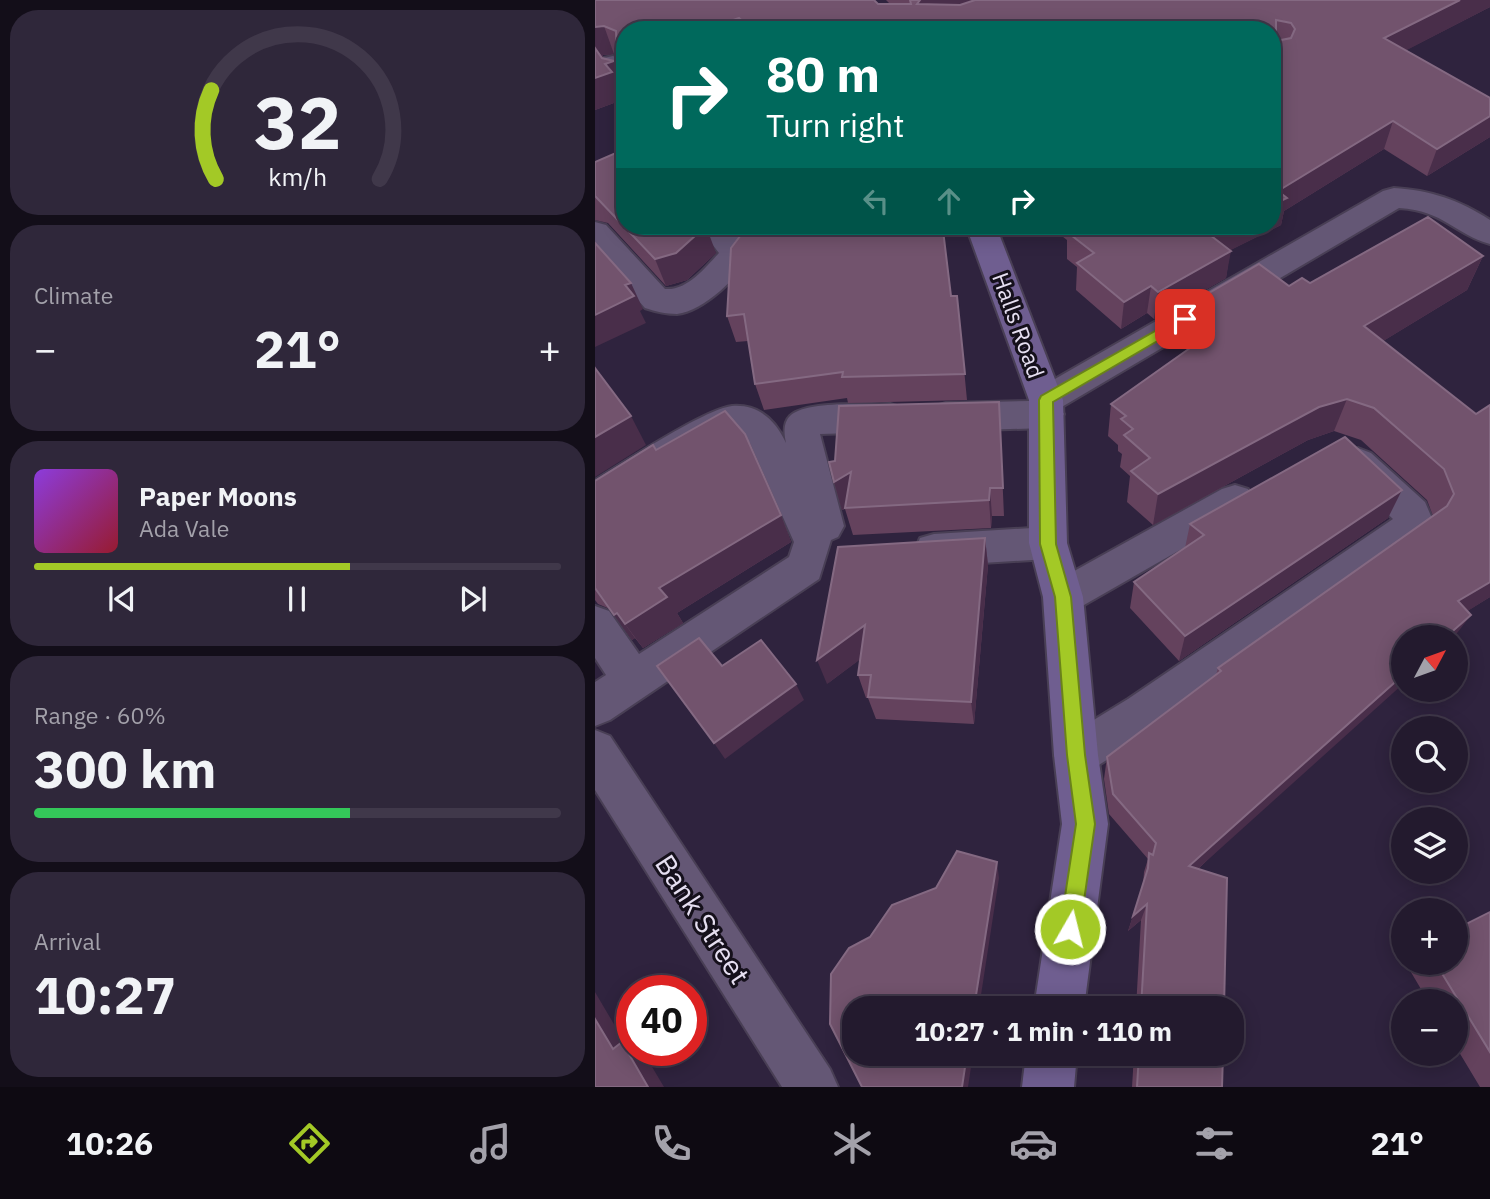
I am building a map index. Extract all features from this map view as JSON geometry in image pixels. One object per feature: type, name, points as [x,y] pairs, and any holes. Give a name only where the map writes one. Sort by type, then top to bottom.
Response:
[{"type":"street","points":[[846,555],[829,544],[802,435],[803,425],[814,420],[1046,407],[1394,198],[1425,199],[1450,208],[1490,234]]},
{"type":"street","points":[[595,232],[656,299],[677,302],[705,287],[737,254],[721,235]]},
{"type":"street","name":"Halls Road","points":[[984,235],[1046,407],[1048,544],[1063,597],[1076,755],[1086,824],[1061,996]]},
{"type":"street","points":[[595,498],[703,433],[732,420],[750,422],[764,434],[813,542],[805,567],[595,706]]},
{"type":"street","points":[[1076,755],[1143,713],[1415,523],[1412,513],[1346,452],[1335,448],[1322,452]]},
{"type":"street","points":[[1063,597],[1265,484]]},
{"type":"street","points":[[898,552],[1048,544]]},
{"type":"street","points":[[595,624],[633,680]]},
{"type":"street","name":"Bank Street","points":[[595,751],[812,1087]]},
{"type":"street","points":[[1048,1087],[1051,1066]]},
{"type":"building","points":[[595,0],[874,0],[878,4],[911,4],[910,0],[920,0],[917,4],[960,5],[975,0],[1460,0],[1384,38],[1490,98],[1490,116],[1437,149],[1393,121],[1281,189],[1281,40],[1291,38],[1295,29],[1291,23],[1276,20],[742,21],[739,18],[731,21],[616,21],[616,31],[604,26],[595,27]]},
{"type":"building","points":[[595,48],[602,58],[614,61],[605,64],[612,72],[595,78]]},
{"type":"building","points":[[616,153],[616,218],[595,196],[595,162]]},
{"type":"building","points":[[1428,217],[1483,256],[1364,326],[1476,414],[1490,405],[1490,582],[1458,601],[1471,615],[1460,625],[1391,625],[1391,686],[1189,866],[1227,878],[1224,996],[1142,996],[1147,904],[1133,916],[1148,868],[1149,853],[1153,855],[1156,843],[1113,794],[1107,757],[1221,671],[1218,668],[1447,506],[1454,494],[1444,469],[1374,408],[1347,399],[1319,407],[1158,494],[1131,471],[1150,458],[1124,435],[1133,429],[1121,419],[1126,416],[1111,404],[1214,331],[1185,307],[1259,264],[1289,286],[1302,278],[1310,283]]},
{"type":"building","points":[[632,235],[696,235],[676,253],[655,259]]},
{"type":"building","points":[[741,235],[944,235],[951,296],[957,296],[965,374],[842,377],[843,372],[755,384],[744,314],[727,316],[731,248]]},
{"type":"building","points":[[1071,235],[1210,235],[1231,251],[1158,292],[1151,286],[1124,302],[1077,263],[1094,253]]},
{"type":"building","points":[[595,243],[631,283],[625,285],[634,296],[595,315]]},
{"type":"building","points":[[595,368],[631,416],[595,437]]},
{"type":"building","points":[[999,402],[1003,488],[990,488],[989,500],[845,508],[851,472],[834,482],[829,462],[835,461],[839,406]]},
{"type":"building","points":[[725,411],[745,434],[781,515],[659,588],[667,597],[625,624],[617,613],[614,615],[595,588],[595,481],[653,445],[656,450]]},
{"type":"building","points":[[1345,437],[1402,490],[1185,636],[1134,582],[1204,535],[1190,524]]},
{"type":"building","points":[[985,538],[971,702],[868,697],[871,675],[858,675],[865,625],[817,660],[838,547]]},
{"type":"building","points":[[699,638],[722,666],[761,640],[796,684],[714,743],[657,666]]},
{"type":"building","points":[[957,851],[997,862],[976,996],[842,996],[842,1048],[830,1024],[831,974],[849,948],[870,937],[892,905],[936,888]]},
{"type":"building","points":[[1490,912],[1490,1052],[1468,1016],[1468,989],[1452,989],[1443,975],[1468,975],[1468,923]]},
{"type":"building","points":[[595,1019],[613,1049],[616,1047],[616,1066],[636,1066],[648,1087],[595,1087]]},
{"type":"building","points":[[851,1066],[965,1066],[962,1087],[862,1087]]},
{"type":"building","points":[[1138,1066],[1223,1066],[1222,1087],[1137,1087]]},
{"type":"route","points":[[1070,929],[1086,824],[1076,755],[1063,597],[1048,544],[1046,400],[1185,319]]}]
